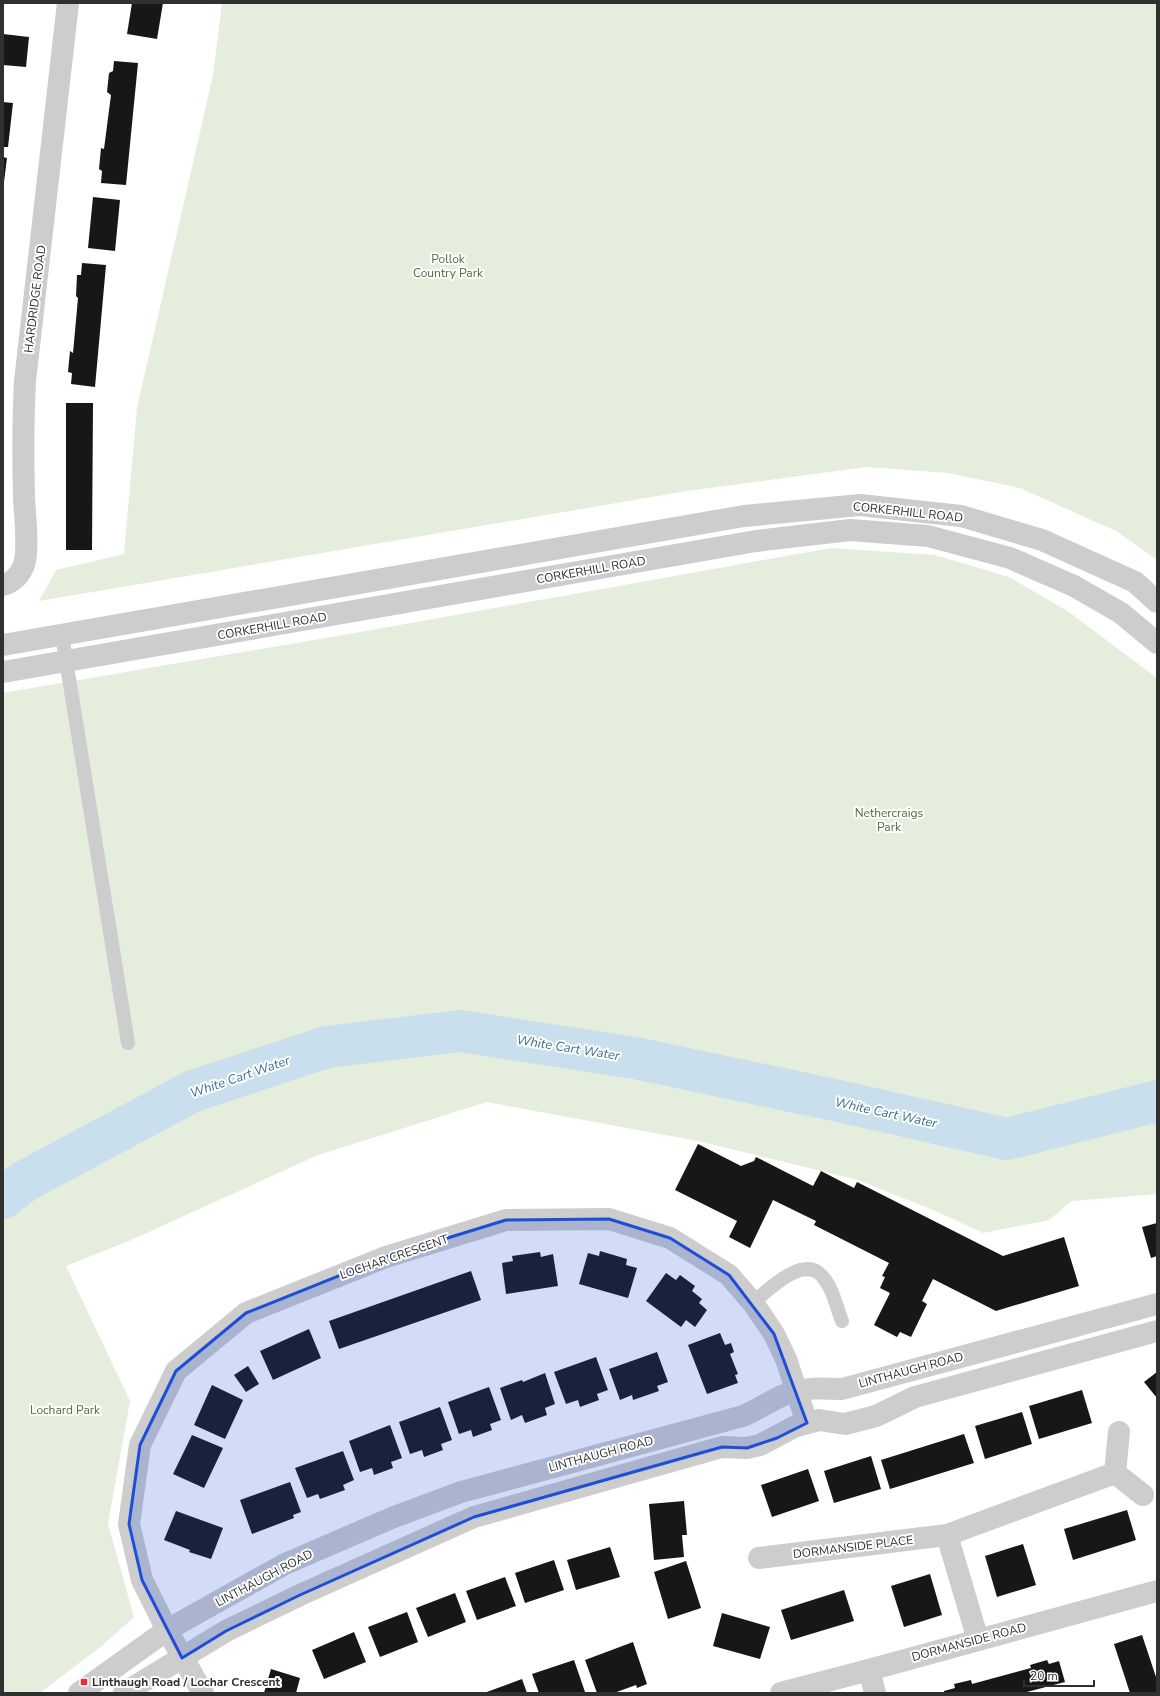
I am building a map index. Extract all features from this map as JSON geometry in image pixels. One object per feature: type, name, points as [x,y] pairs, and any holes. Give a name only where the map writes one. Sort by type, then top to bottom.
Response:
[{"type":"street","name":"HARDRIDGE ROAD","points":[[3,585],[19,576],[24,564],[26,542],[23,437],[25,382],[68,3]]},
{"type":"street","name":"CORKERHILL ROAD","points":[[3,645],[744,516],[860,504],[961,516],[1042,540],[1135,582],[1157,602]]},
{"type":"street","name":"CORKERHILL ROAD","points":[[3,672],[756,540],[850,530],[928,536],[1010,558],[1074,586],[1121,613],[1157,643]]},
{"type":"street","name":"LOCHAR CRESCENT","points":[[203,1693],[182,1658],[142,1580],[129,1524],[140,1445],[176,1370],[246,1313],[386,1257],[506,1220],[609,1219],[670,1238],[729,1275],[753,1303],[774,1334],[786,1360],[807,1423]]},
{"type":"street","name":"LINTHAUGH ROAD","points":[[79,1693],[167,1630],[285,1564],[394,1517],[461,1492],[742,1416],[796,1391],[821,1388],[842,1389],[1157,1304]]},
{"type":"street","points":[[124,1693],[226,1631],[293,1598],[474,1517],[722,1447],[747,1448],[760,1445],[796,1426],[807,1423],[819,1420],[845,1424],[876,1416],[915,1397],[1157,1331]]},
{"type":"street","points":[[1119,1432],[1115,1474],[1143,1495]]},
{"type":"street","name":"DORMANSIDE PLACE","points":[[759,1558],[947,1535],[1115,1474]]},
{"type":"street","points":[[947,1535],[978,1640]]},
{"type":"street","name":"DORMANSIDE ROAD","points":[[781,1693],[1157,1591]]},
{"type":"street","points":[[869,1670],[875,1693]]},
{"type":"lane","points":[[62,635],[128,1043]]},
{"type":"lane","points":[[753,1303],[792,1273],[801,1270],[815,1271],[821,1274],[826,1282],[842,1322]]},
{"type":"highlighted area","points":[[609,1219],[670,1238],[729,1275],[774,1334],[807,1423],[777,1438],[747,1448],[722,1447],[474,1517],[300,1595],[226,1631],[182,1658],[142,1580],[129,1524],[140,1445],[176,1371],[246,1313],[386,1257],[506,1220]]},
{"type":"green space","name":"Pollok Country Park","points":[[222,3],[1157,3],[1157,560],[1116,531],[1020,488],[948,473],[867,467],[687,491],[39,601],[56,570],[124,554],[137,408],[213,75]]},
{"type":"green space","name":"Nethercraigs Park","points":[[831,548],[935,555],[1009,577],[1069,612],[1157,678],[1157,1194],[1072,1201],[1049,1220],[983,1233],[938,1212],[858,1180],[698,1141],[487,1102],[318,1155],[131,1240],[66,1266],[130,1401],[108,1524],[134,1617],[104,1644],[40,1693],[3,1693],[3,693],[349,634]]},
{"type":"building","points":[[132,3],[163,3],[157,39],[127,34]]},
{"type":"building","points":[[3,34],[29,37],[26,67],[3,65]]},
{"type":"building","points":[[114,61],[138,63],[126,185],[101,183],[102,171],[99,169],[101,148],[104,149],[111,95],[107,92],[109,73],[113,71]]},
{"type":"building","points":[[3,102],[13,103],[8,147],[3,147]]},
{"type":"building","points":[[3,157],[7,158],[4,182],[3,182]]},
{"type":"building","points":[[93,197],[120,200],[115,251],[88,248]]},
{"type":"building","points":[[82,263],[106,265],[95,387],[71,384],[72,373],[68,372],[70,351],[73,353],[78,298],[76,296],[77,275],[81,275]]},
{"type":"building","points":[[66,403],[93,403],[92,550],[66,550]]},
{"type":"building","points":[[698,1144],[741,1166],[754,1161],[756,1157],[813,1186],[821,1171],[854,1188],[857,1182],[1003,1256],[1064,1237],[1079,1286],[996,1311],[933,1279],[922,1301],[927,1304],[911,1337],[900,1332],[897,1337],[874,1325],[890,1293],[880,1288],[885,1277],[882,1276],[889,1263],[814,1225],[816,1221],[773,1200],[750,1248],[729,1237],[737,1221],[675,1190]]},
{"type":"building","points":[[1157,1223],[1157,1256],[1151,1258],[1142,1227]]},
{"type":"building","points":[[600,1251],[627,1259],[626,1265],[637,1268],[628,1298],[579,1284],[588,1253],[599,1256]]},
{"type":"building","points":[[540,1252],[541,1257],[553,1254],[558,1286],[506,1294],[502,1263],[513,1261],[512,1256]]},
{"type":"building","points":[[471,1271],[481,1300],[339,1349],[329,1321]]},
{"type":"building","points":[[666,1273],[676,1280],[680,1275],[695,1286],[692,1291],[702,1299],[699,1303],[707,1310],[695,1327],[686,1320],[681,1327],[646,1301]]},
{"type":"building","points":[[309,1329],[321,1358],[273,1380],[260,1351]]},
{"type":"building","points":[[720,1333],[725,1345],[731,1343],[734,1352],[730,1354],[738,1374],[735,1375],[738,1383],[707,1394],[688,1345]]},
{"type":"building","points":[[657,1352],[668,1382],[657,1386],[659,1391],[633,1400],[632,1395],[620,1400],[609,1369]]},
{"type":"building","points":[[596,1357],[608,1390],[597,1394],[599,1400],[580,1407],[578,1400],[566,1404],[554,1372]]},
{"type":"building","points":[[248,1366],[259,1384],[246,1392],[234,1375]]},
{"type":"building","points":[[1157,1372],[1157,1398],[1144,1382]]},
{"type":"building","points":[[545,1373],[555,1404],[545,1408],[547,1415],[525,1423],[522,1415],[511,1420],[500,1388],[522,1380],[523,1382]]},
{"type":"building","points":[[212,1385],[243,1400],[225,1439],[194,1425]]},
{"type":"building","points":[[489,1387],[501,1420],[490,1424],[492,1430],[473,1437],[471,1430],[459,1434],[448,1402]]},
{"type":"building","points":[[1082,1390],[1092,1423],[1039,1439],[1029,1406]]},
{"type":"building","points":[[440,1407],[452,1440],[441,1444],[443,1450],[424,1457],[422,1450],[410,1454],[399,1422]]},
{"type":"building","points":[[1022,1412],[1032,1444],[985,1459],[975,1426]]},
{"type":"building","points":[[390,1425],[402,1458],[391,1462],[393,1468],[374,1475],[372,1468],[360,1472],[349,1441]]},
{"type":"building","points":[[964,1434],[974,1463],[890,1489],[881,1460]]},
{"type":"building","points":[[192,1435],[223,1448],[204,1488],[173,1474]]},
{"type":"building","points":[[343,1451],[354,1480],[343,1485],[345,1490],[320,1499],[318,1494],[307,1498],[295,1468]]},
{"type":"building","points":[[871,1456],[881,1489],[834,1503],[824,1471]]},
{"type":"building","points":[[808,1469],[819,1501],[772,1517],[761,1485]]},
{"type":"building","points":[[290,1482],[301,1512],[293,1515],[294,1518],[252,1534],[240,1500]]},
{"type":"building","points":[[684,1501],[687,1535],[682,1535],[684,1557],[654,1560],[649,1504]]},
{"type":"building","points":[[1127,1510],[1136,1540],[1073,1560],[1064,1529]]},
{"type":"building","points":[[176,1511],[223,1528],[211,1559],[189,1552],[190,1550],[164,1540]]},
{"type":"building","points":[[1023,1544],[1036,1585],[997,1597],[985,1556]]},
{"type":"building","points":[[610,1547],[620,1577],[576,1590],[567,1560]]},
{"type":"building","points":[[554,1560],[564,1590],[525,1603],[515,1573]]},
{"type":"building","points":[[686,1561],[701,1608],[668,1619],[654,1572]]},
{"type":"building","points":[[930,1574],[942,1615],[904,1627],[891,1586]]},
{"type":"building","points":[[505,1577],[516,1606],[477,1620],[466,1591]]},
{"type":"building","points":[[844,1590],[854,1621],[791,1640],[781,1610]]},
{"type":"building","points":[[455,1593],[466,1622],[428,1637],[416,1608]]},
{"type":"building","points":[[407,1612],[418,1642],[380,1657],[368,1627]]},
{"type":"building","points":[[722,1613],[770,1627],[760,1659],[713,1646]]},
{"type":"building","points":[[354,1632],[366,1662],[324,1679],[312,1650]]},
{"type":"building","points":[[1142,1635],[1157,1680],[1157,1693],[1130,1693],[1114,1644]]},
{"type":"building","points":[[633,1642],[647,1684],[637,1688],[636,1685],[614,1693],[597,1693],[585,1660]]},
{"type":"building","points":[[574,1660],[585,1692],[539,1693],[532,1674]]},
{"type":"building","points":[[1047,1660],[1049,1664],[1059,1661],[1065,1682],[1023,1693],[944,1693],[944,1691],[955,1688],[954,1684],[971,1680],[972,1684],[1031,1668],[1030,1665]]},
{"type":"building","points":[[271,1669],[300,1678],[296,1693],[264,1693]]},
{"type":"building","points":[[522,1679],[527,1693],[484,1693]]},
{"type":"waterway","name":"White Cart Water","points":[[3,1198],[25,1181],[193,1091],[327,1047],[460,1031],[635,1058],[834,1100],[1007,1139],[1157,1101]]},
{"type":"place","name":"Linthaugh Road / Lochar Crescent","points":[[84,1682]]},
{"type":"park label","name":"Lochard Park","points":[[65,1410]]}]
